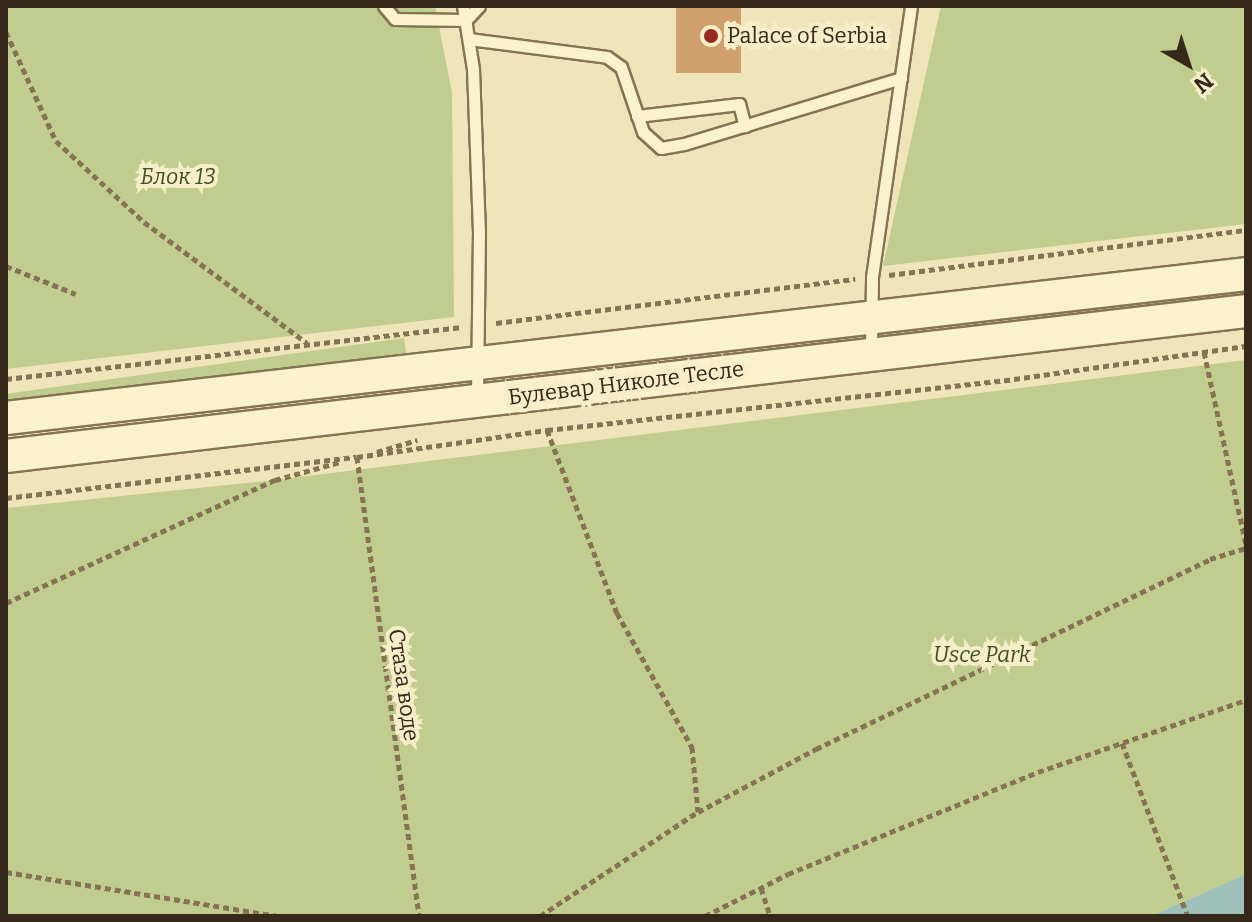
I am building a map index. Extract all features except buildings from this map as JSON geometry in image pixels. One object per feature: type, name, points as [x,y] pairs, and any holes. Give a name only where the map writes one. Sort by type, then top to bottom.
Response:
[{"type":"main road","name":"Булевар Николе Тесле","points":[[6,418],[1246,274]]},
{"type":"main road","name":"Булевар Николе Тесле","points":[[6,456],[1246,311]]},
{"type":"lane","points":[[384,6],[395,19],[466,20],[479,6]]},
{"type":"lane","points":[[463,6],[473,69],[479,218],[477,401]]},
{"type":"lane","points":[[871,355],[872,277],[911,6]]},
{"type":"lane","points":[[469,39],[607,57],[621,67],[643,132],[661,148],[901,78]]},
{"type":"lane","points":[[637,116],[739,104],[745,126]]},
{"type":"path","points":[[6,32],[56,141],[144,222],[308,344]]},
{"type":"path","points":[[6,266],[76,294]]},
{"type":"path","points":[[6,379],[478,325]]},
{"type":"path","points":[[6,498],[357,457],[547,430],[1014,379],[1246,346]]},
{"type":"path","points":[[540,916],[698,812],[816,749],[1196,565],[1246,546],[1204,352]]},
{"type":"path","points":[[547,430],[617,613],[692,747],[698,812]]},
{"type":"path","points":[[6,603],[275,480],[430,436]]},
{"type":"path","name":"Стаза воде","points":[[357,457],[419,916]]},
{"type":"path","points":[[705,916],[761,888],[1038,772],[1246,700]]},
{"type":"path","points":[[1122,743],[1187,914]]},
{"type":"path","points":[[6,872],[279,916]]},
{"type":"path","points":[[761,888],[770,916]]},
{"type":"green space","name":"Блок 13","points":[[6,6],[435,6],[452,93],[454,317],[6,369]]},
{"type":"green space","points":[[941,6],[1246,6],[1246,224],[883,266]]},
{"type":"green space","points":[[404,338],[406,353],[9,409],[7,394]]},
{"type":"green space","name":"Usce Park","points":[[1246,360],[1246,874],[1151,916],[6,916],[6,508],[275,480]]},
{"type":"water","points":[[1246,874],[1246,916],[1151,916]]},
{"type":"place","name":"Palace of Serbia","points":[[711,36]]}]
